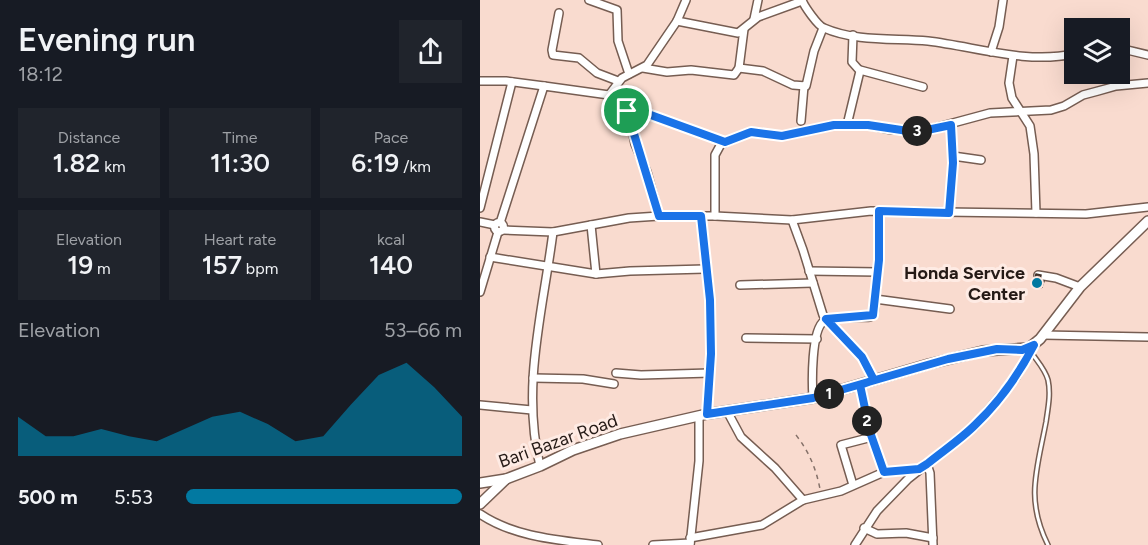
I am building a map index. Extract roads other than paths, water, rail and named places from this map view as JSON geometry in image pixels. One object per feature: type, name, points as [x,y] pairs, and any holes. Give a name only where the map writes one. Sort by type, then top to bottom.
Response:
[{"type":"street","points":[[589,0],[617,10],[620,47],[629,74]]},
{"type":"street","points":[[609,95],[618,81],[643,68],[676,21],[686,0]]},
{"type":"street","points":[[754,19],[758,0]]},
{"type":"street","points":[[991,52],[999,27],[1003,0]]},
{"type":"street","points":[[676,21],[735,33],[744,29],[754,19],[802,1],[815,21],[823,28],[853,35],[967,46],[1013,56],[1064,54]]},
{"type":"street","points":[[559,13],[552,50],[553,56],[579,58],[597,73],[618,81]]},
{"type":"street","points":[[801,121],[804,86],[807,85],[814,51],[823,28]]},
{"type":"street","points":[[643,68],[667,72],[698,70],[730,75],[736,73],[739,68],[744,29]]},
{"type":"street","points":[[853,35],[852,62],[860,70],[923,87]]},
{"type":"street","points":[[1130,51],[1148,55]]},
{"type":"street","points":[[1013,56],[1009,83],[1012,98],[1030,126],[1033,138],[1036,213]]},
{"type":"street","points":[[739,68],[764,71],[786,82],[804,86]]},
{"type":"street","points":[[847,125],[860,70]]},
{"type":"street","points":[[480,81],[513,82],[609,95],[619,101],[627,111],[659,216]]},
{"type":"street","points":[[480,208],[513,82]]},
{"type":"street","points":[[715,216],[715,155],[718,146],[751,132],[782,136],[824,127],[847,125],[868,125],[908,131],[927,130],[990,113],[1052,110],[1098,91],[1116,86],[1148,83]]},
{"type":"street","points":[[480,292],[544,86]]},
{"type":"street","points":[[627,111],[648,114],[725,142]]},
{"type":"street","points":[[949,213],[953,177],[951,125]]},
{"type":"street","points":[[953,156],[981,160]]},
{"type":"street","points":[[480,222],[499,227],[553,232],[629,218],[659,216],[792,220],[851,212],[1086,214],[1148,207]]},
{"type":"street","points":[[813,398],[812,370],[820,325],[826,319],[872,316],[878,272],[879,211]]},
{"type":"street","points":[[690,542],[703,415],[710,373],[710,300],[701,216]]},
{"type":"street","points":[[792,220],[819,306],[826,319],[862,357],[874,380]]},
{"type":"street","points":[[855,545],[864,528],[895,492],[919,469],[975,426],[1009,386],[1032,348],[1080,287],[1148,221]]},
{"type":"street","points":[[591,225],[596,274]]},
{"type":"street","points":[[540,466],[535,445],[532,378],[535,344],[553,232]]},
{"type":"street","points":[[490,257],[596,274],[705,269]]},
{"type":"street","points":[[809,271],[878,272]]},
{"type":"street","points":[[1038,275],[1056,278],[1080,287]]},
{"type":"street","points":[[740,285],[813,283]]},
{"type":"street","points":[[875,299],[950,309]]},
{"type":"street","points":[[1043,335],[1148,337]]},
{"type":"street","points":[[746,338],[817,339]]},
{"type":"street","name":"Bari Bazar Road","points":[[480,483],[506,479],[573,450],[620,434],[703,415],[813,398],[948,359],[997,349],[1032,348]]},
{"type":"street","points":[[616,373],[641,375],[710,373]]},
{"type":"street","points":[[532,378],[583,379],[614,384]]},
{"type":"street","points":[[860,385],[872,437],[884,472]]},
{"type":"street","points":[[480,405],[532,410]]},
{"type":"street","points":[[727,411],[741,436],[803,500]]},
{"type":"street","points":[[853,485],[841,445],[872,437]]},
{"type":"street","points":[[864,528],[877,534],[901,533],[933,541],[927,464]]},
{"type":"street","points":[[653,545],[690,542],[762,525],[803,500],[841,491],[884,472],[919,469]]},
{"type":"street","points":[[480,504],[506,479]]},
{"type":"street","points":[[480,514],[498,525],[521,533],[598,545]]},
{"type":"lane","points":[[1032,348],[1044,370],[1049,386],[1034,505],[1040,530],[1048,545]]},
{"type":"place","name":"Honda Service Center","points":[[1037,283]]}]
